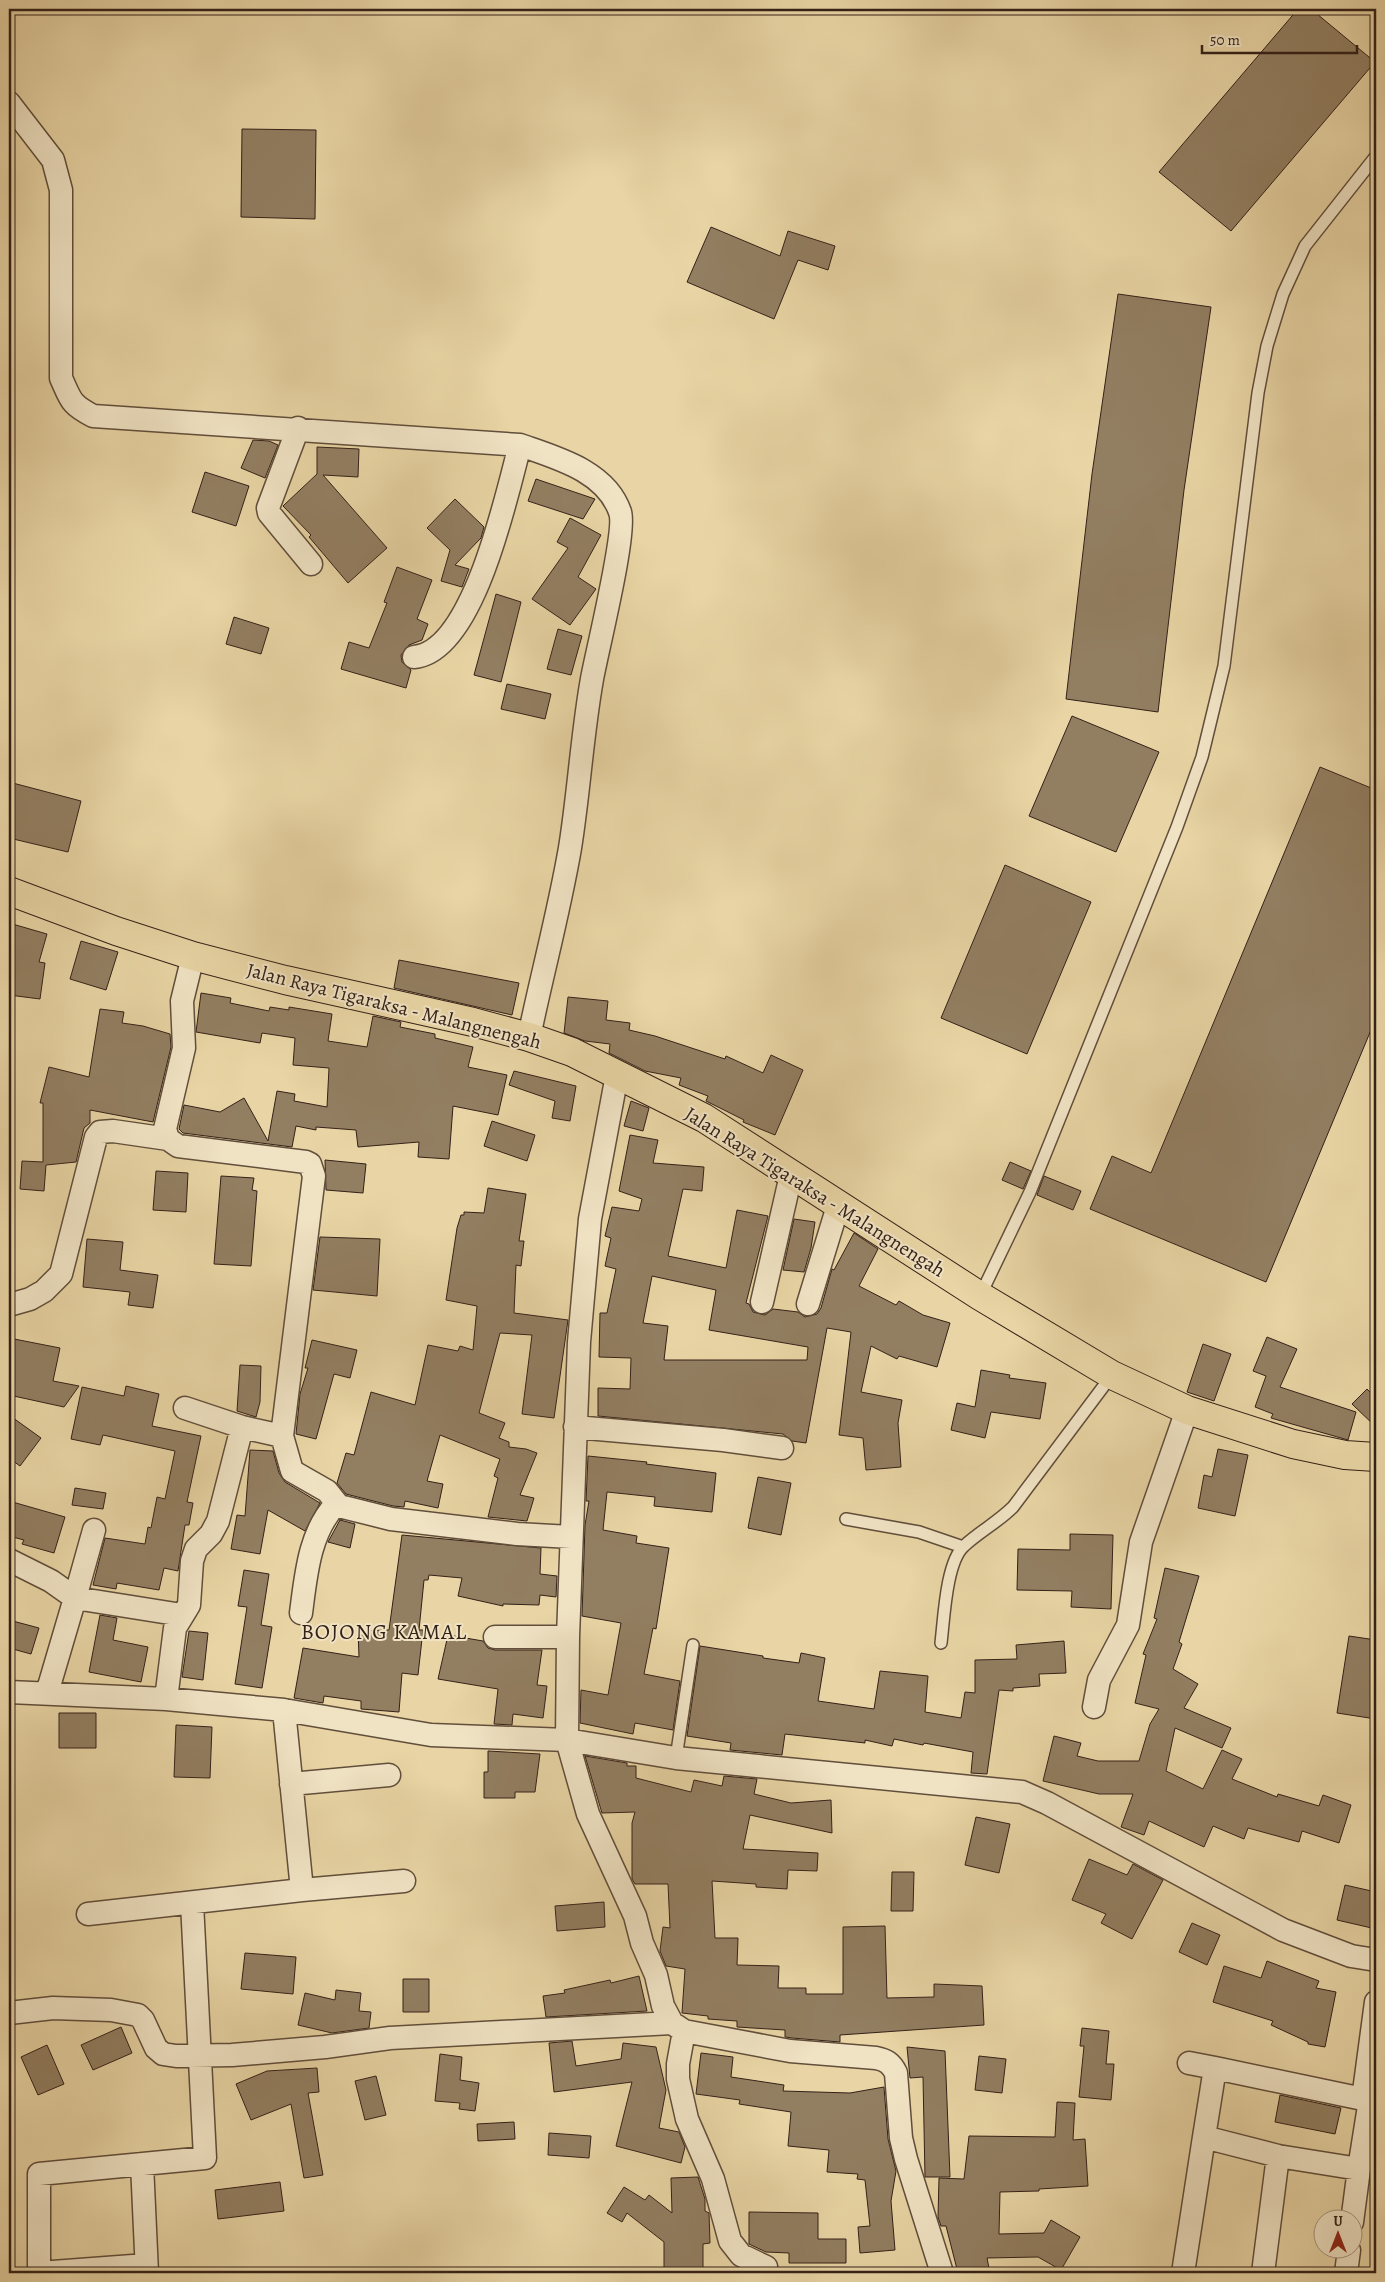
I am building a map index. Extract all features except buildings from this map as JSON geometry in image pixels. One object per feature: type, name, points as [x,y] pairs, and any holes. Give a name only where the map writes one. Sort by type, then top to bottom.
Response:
[{"type":"main road","name":"Jalan Raya Tigaraksa - Malangnengah","points":[[9,892],[116,931],[193,956],[285,980],[409,1007],[529,1037],[572,1052],[704,1118],[980,1296],[1112,1375],[1187,1410],[1293,1444],[1345,1455],[1376,1457]]},
{"type":"street","points":[[9,103],[53,160],[61,190],[60,378],[73,404],[93,416],[298,428],[520,445],[568,462],[601,483],[615,498],[622,514],[619,542],[592,681],[570,849],[529,1037]]},
{"type":"street","points":[[298,428],[268,508],[269,513],[311,564]]},
{"type":"street","points":[[414,657],[429,654],[447,638],[484,572],[520,445]]},
{"type":"street","points":[[168,1139],[166,1128],[184,1048],[182,1001],[193,956]]},
{"type":"street","points":[[617,1075],[590,1219],[578,1342],[568,1637],[567,1740],[588,1814],[632,1908],[656,1974],[663,2006],[678,2027],[678,2079],[687,2119],[713,2179],[730,2241],[741,2255],[766,2267]]},
{"type":"street","points":[[9,1305],[30,1299],[44,1291],[61,1274],[98,1134],[113,1131],[168,1139],[178,1146],[301,1160],[310,1164],[314,1176],[282,1436],[292,1471],[327,1491],[336,1504],[344,1508],[391,1519],[517,1534],[571,1537]]},
{"type":"street","points":[[762,1302],[791,1175]]},
{"type":"street","points":[[808,1304],[838,1206]]},
{"type":"street","points":[[185,1408],[242,1427],[282,1436]]},
{"type":"street","points":[[1094,1707],[1099,1680],[1128,1625],[1140,1542],[1187,1410]]},
{"type":"street","points":[[166,1699],[175,1628],[189,1605],[192,1561],[196,1549],[211,1534],[218,1521],[226,1496],[242,1427]]},
{"type":"street","points":[[575,1427],[782,1448]]},
{"type":"street","points":[[301,1613],[308,1560],[315,1538],[329,1512],[336,1504]]},
{"type":"street","points":[[47,1693],[94,1530]]},
{"type":"street","points":[[9,1560],[51,1581],[75,1598],[182,1615]]},
{"type":"street","points":[[495,1637],[568,1637]]},
{"type":"street","points":[[9,1692],[166,1699],[284,1710],[431,1735],[567,1740],[676,1758],[1022,1792],[1056,1807],[1283,1930],[1351,1956],[1376,1960]]},
{"type":"street","points":[[284,1710],[302,1890]]},
{"type":"street","points":[[291,1784],[389,1775]]},
{"type":"street","points":[[88,1914],[302,1890],[404,1881]]},
{"type":"street","points":[[142,2164],[146,2269],[39,2273],[38,2174],[142,2164],[205,2158],[192,1903]]},
{"type":"street","points":[[1363,2099],[1376,2002]]},
{"type":"street","points":[[9,2013],[53,2008],[126,2012],[138,2015],[143,2020],[156,2048],[163,2054],[201,2055],[325,2047],[390,2038],[678,2027],[790,2051],[876,2058],[888,2062],[896,2073],[906,2160],[942,2273]]},
{"type":"street","points":[[1189,2063],[1363,2099],[1369,2106],[1354,2210]]},
{"type":"street","points":[[1183,2273],[1216,2068]]},
{"type":"street","points":[[1204,2137],[1278,2156],[1359,2169]]},
{"type":"street","points":[[1263,2273],[1278,2156]]},
{"type":"street","points":[[1346,2273],[1348,2260]]},
{"type":"lane","points":[[980,1296],[1030,1192],[1177,827],[1202,757],[1224,666],[1263,364],[1283,294],[1305,246],[1376,156]]},
{"type":"lane","points":[[941,1644],[951,1571],[963,1546],[999,1521],[1013,1507],[1112,1375]]},
{"type":"lane","points":[[846,1519],[919,1532],[963,1546]]},
{"type":"lane","points":[[676,1758],[693,1645]]},
{"type":"district","name":"BOJONG KAMAL","points":[[384,1632]]}]
